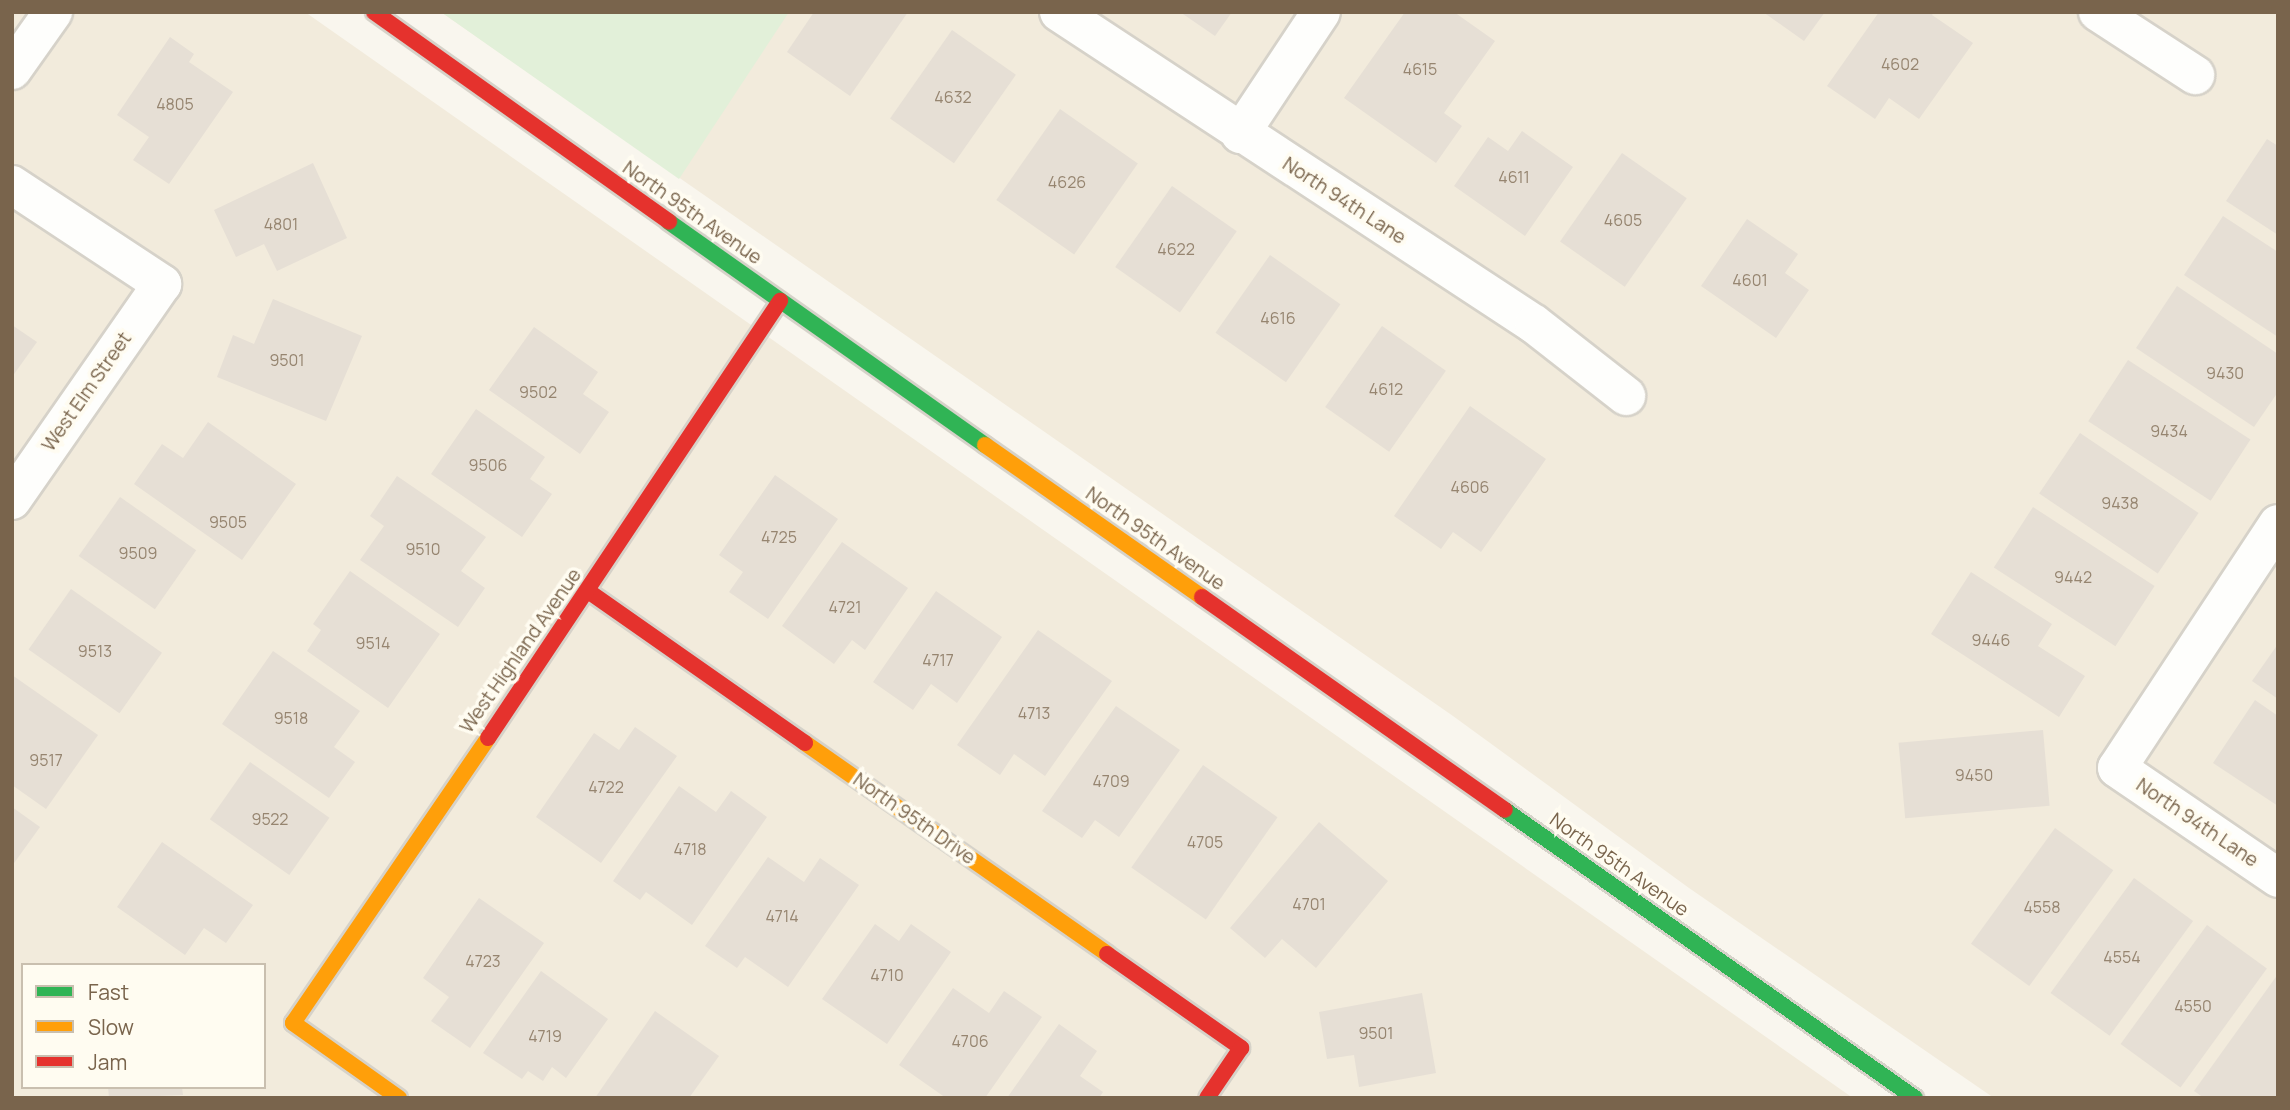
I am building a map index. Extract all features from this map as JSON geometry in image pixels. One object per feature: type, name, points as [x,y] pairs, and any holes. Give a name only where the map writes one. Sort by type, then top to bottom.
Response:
[{"type":"street","points":[[12,70],[53,12]]},
{"type":"street","name":"North 95th Avenue","points":[[374,12],[780,301],[1915,1098]]},
{"type":"street","name":"North 94th Lane","points":[[1059,12],[1240,134],[1534,324],[1626,396]]},
{"type":"street","points":[[1240,134],[1321,12]]},
{"type":"street","points":[[2098,12],[2195,75]]},
{"type":"street","name":"West Elm Street","points":[[12,184],[162,284],[12,500]]},
{"type":"street","name":"West Highland Avenue","points":[[399,1098],[293,1023],[588,591],[780,301]]},
{"type":"street","name":"North 94th Lane","points":[[2278,524],[2117,768],[2278,878]]},
{"type":"street","name":"North 95th Drive","points":[[588,591],[1241,1048],[1207,1098]]},
{"type":"shaded area","points":[[12,12],[305,12],[1853,1098],[12,1098]]},
{"type":"shaded area","points":[[441,12],[2278,12],[2278,1098],[1994,1098],[1689,888],[1453,716]]},
{"type":"green space","points":[[441,12],[789,12],[679,179]]},
{"type":"building","points":[[814,12],[908,12],[850,96],[787,52]]},
{"type":"building","points":[[1180,12],[1232,12],[1215,36]]},
{"type":"building","points":[[1405,12],[1454,12],[1495,41],[1444,113],[1462,126],[1436,163],[1344,98]]},
{"type":"building","points":[[1763,12],[1825,12],[1804,41]]},
{"type":"building","points":[[1879,12],[1934,12],[1932,15],[1973,43],[1919,119],[1889,98],[1875,119],[1827,86]]},
{"type":"building","points":[[952,30],[1016,75],[954,163],[890,118]]},
{"type":"building","points":[[170,37],[194,54],[189,62],[233,92],[169,184],[133,160],[149,137],[117,115]]},
{"type":"building","points":[[1060,109],[1138,163],[1074,254],[996,200]]},
{"type":"building","points":[[1522,131],[1573,167],[1525,236],[1454,186],[1488,137],[1508,151]]},
{"type":"building","points":[[2267,139],[2278,146],[2278,235],[2226,201]]},
{"type":"building","points":[[1622,153],[1687,198],[1625,287],[1560,241]]},
{"type":"building","points":[[313,163],[347,238],[277,271],[264,244],[236,257],[214,210]]},
{"type":"building","points":[[1172,186],[1237,231],[1180,312],[1115,267]]},
{"type":"building","points":[[2223,216],[2278,252],[2278,337],[2184,275]]},
{"type":"building","points":[[1747,219],[1798,254],[1785,273],[1809,290],[1776,338],[1701,286]]},
{"type":"building","points":[[1270,255],[1340,304],[1286,382],[1216,333]]},
{"type":"building","points":[[2177,286],[2278,354],[2278,392],[2254,427],[2136,348]]},
{"type":"building","points":[[273,299],[362,336],[326,421],[217,377],[233,335],[254,344]]},
{"type":"building","points":[[12,325],[37,342],[12,377]]},
{"type":"building","points":[[1382,326],[1446,371],[1389,452],[1325,407]]},
{"type":"building","points":[[534,327],[598,372],[583,394],[609,412],[580,454],[489,390]]},
{"type":"building","points":[[2128,360],[2250,440],[2211,501],[2088,421]]},
{"type":"building","points":[[1470,406],[1546,459],[1481,552],[1453,532],[1441,549],[1394,516]]},
{"type":"building","points":[[476,409],[545,457],[530,479],[552,494],[522,537],[431,474]]},
{"type":"building","points":[[208,422],[296,484],[242,560],[134,484],[162,444],[183,458]]},
{"type":"building","points":[[2080,433],[2199,513],[2158,573],[2039,494]]},
{"type":"building","points":[[775,475],[838,519],[768,619],[729,592],[743,572],[719,555]]},
{"type":"building","points":[[397,476],[486,537],[461,571],[485,588],[458,627],[360,560],[384,526],[370,516]]},
{"type":"building","points":[[120,497],[196,550],[155,609],[79,556]]},
{"type":"building","points":[[2033,507],[2155,586],[2115,646],[1994,567]]},
{"type":"building","points":[[842,542],[908,588],[865,650],[852,640],[834,664],[782,626]]},
{"type":"building","points":[[350,571],[440,634],[388,708],[307,651],[321,630],[313,624]]},
{"type":"building","points":[[1971,572],[2052,624],[2038,646],[2085,676],[2059,717],[1931,634]]},
{"type":"building","points":[[71,589],[162,653],[119,713],[29,650]]},
{"type":"building","points":[[936,591],[1002,637],[957,703],[931,684],[913,710],[873,682]]},
{"type":"building","points":[[1038,630],[1112,681],[1045,776],[1014,754],[1000,775],[957,745]]},
{"type":"building","points":[[2278,644],[2278,699],[2252,681]]},
{"type":"building","points":[[273,651],[360,711],[334,747],[355,762],[329,798],[222,724]]},
{"type":"building","points":[[12,675],[98,735],[46,809],[12,785]]},
{"type":"building","points":[[2255,700],[2278,716],[2278,806],[2213,763]]},
{"type":"building","points":[[1116,706],[1180,750],[1119,837],[1095,820],[1082,838],[1042,811]]},
{"type":"building","points":[[635,727],[677,756],[601,863],[536,817],[594,733],[619,750]]},
{"type":"building","points":[[2043,730],[2050,806],[1905,818],[1899,743]]},
{"type":"building","points":[[250,762],[329,818],[289,875],[210,819]]},
{"type":"building","points":[[1203,765],[1278,817],[1206,920],[1131,867]]},
{"type":"building","points":[[679,786],[716,812],[731,791],[767,817],[692,925],[646,892],[640,900],[613,881]]},
{"type":"building","points":[[12,807],[40,827],[12,866]]},
{"type":"building","points":[[1319,822],[1388,881],[1316,968],[1282,939],[1265,958],[1230,928]]},
{"type":"building","points":[[2055,828],[2113,870],[2029,986],[1971,944]]},
{"type":"building","points":[[162,842],[253,905],[226,943],[204,928],[185,955],[117,907]]},
{"type":"building","points":[[768,857],[804,882],[820,858],[859,885],[788,987],[745,957],[737,968],[705,946]]},
{"type":"building","points":[[2134,878],[2193,921],[2110,1036],[2051,993]]},
{"type":"building","points":[[479,898],[544,943],[470,1048],[431,1021],[449,997],[423,978]]},
{"type":"building","points":[[875,924],[899,941],[911,924],[951,952],[887,1044],[822,999]]},
{"type":"building","points":[[2207,925],[2267,968],[2180,1087],[2121,1044]]},
{"type":"building","points":[[541,971],[608,1019],[566,1078],[552,1067],[543,1081],[528,1071],[522,1079],[483,1053]]},
{"type":"building","points":[[2278,974],[2278,1098],[2204,1098],[2194,1091]]},
{"type":"building","points":[[953,988],[989,1013],[1004,991],[1042,1017],[985,1098],[946,1098],[899,1065]]},
{"type":"building","points":[[1422,993],[1436,1073],[1359,1087],[1354,1055],[1327,1059],[1319,1012]]},
{"type":"building","points":[[655,1011],[719,1056],[689,1098],[595,1098]]},
{"type":"building","points":[[1059,1024],[1097,1051],[1080,1076],[1103,1092],[1099,1098],[1007,1098]]},
{"type":"building","points":[[108,1089],[182,1089],[183,1095],[109,1098]]},
{"type":"traffic: fast","points":[[669,222],[985,445]]},
{"type":"traffic: fast","points":[[1505,810],[1915,1098]]},
{"type":"traffic: slow","points":[[985,445],[1202,597]]},
{"type":"traffic: slow","points":[[399,1098],[293,1023],[488,738]]},
{"type":"traffic: slow","points":[[805,743],[1107,954]]},
{"type":"traffic: jam","points":[[374,12],[669,222]]},
{"type":"traffic: jam","points":[[488,738],[780,301]]},
{"type":"traffic: jam","points":[[588,591],[805,743]]},
{"type":"traffic: jam","points":[[1202,597],[1505,810]]},
{"type":"traffic: jam","points":[[1107,954],[1241,1048],[1207,1098]]}]
